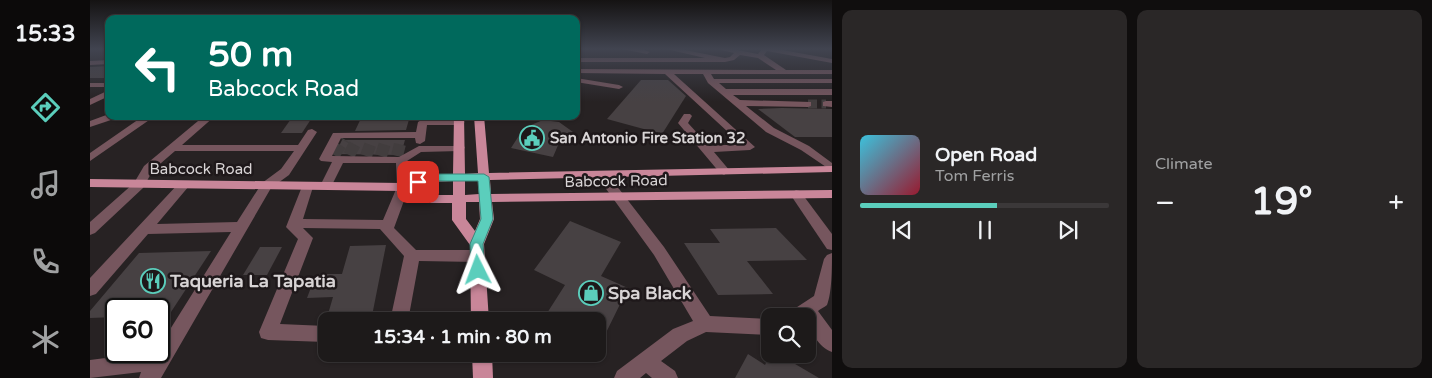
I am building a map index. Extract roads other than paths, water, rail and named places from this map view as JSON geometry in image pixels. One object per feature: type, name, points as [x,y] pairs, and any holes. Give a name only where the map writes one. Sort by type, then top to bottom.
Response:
[{"type":"main road","points":[[459,120],[459,220],[477,250]]},
{"type":"main road","points":[[479,120],[487,219],[477,250],[480,312]]},
{"type":"main road","name":"Babcock Road","points":[[90,183],[183,186],[403,187],[432,178],[832,169]]},
{"type":"main road","name":"Babcock Road","points":[[403,187],[431,200],[832,194]]},
{"type":"main road","points":[[482,362],[483,378]]},
{"type":"street","points":[[777,67],[785,72]]},
{"type":"street","points":[[580,71],[832,72]]},
{"type":"street","points":[[667,71],[750,147],[706,150]]},
{"type":"street","points":[[705,71],[711,81],[770,130],[805,148],[832,169]]},
{"type":"street","points":[[817,72],[832,80]]},
{"type":"street","points":[[711,81],[832,80]]},
{"type":"street","points":[[580,81],[619,87]]},
{"type":"street","points":[[90,85],[105,85]]},
{"type":"street","points":[[725,92],[832,92]]},
{"type":"street","points":[[93,99],[105,94]]},
{"type":"street","points":[[738,103],[808,104]]},
{"type":"street","points":[[703,104],[692,109],[683,123],[724,171]]},
{"type":"street","points":[[90,118],[105,112]]},
{"type":"street","points":[[90,124],[105,119]]},
{"type":"street","points":[[93,154],[144,120]]},
{"type":"street","points":[[90,230],[139,185],[148,168],[205,120]]},
{"type":"street","points":[[419,149],[423,122],[447,120]]},
{"type":"street","points":[[170,344],[266,186],[285,172],[312,132]]},
{"type":"street","points":[[420,134],[402,137],[345,137],[337,135],[325,159],[398,159],[419,149],[460,148]]},
{"type":"street","points":[[173,148],[301,148]]},
{"type":"street","points":[[326,186],[340,158]]},
{"type":"street","points":[[398,159],[403,187],[386,229],[412,255],[477,250]]},
{"type":"street","points":[[602,175],[658,251],[705,324]]},
{"type":"street","points":[[90,289],[183,186]]},
{"type":"street","points":[[307,186],[293,228],[306,238],[268,332],[318,334]]},
{"type":"street","points":[[796,194],[832,245]]},
{"type":"street","points":[[294,223],[388,225]]},
{"type":"street","points":[[144,229],[241,227]]},
{"type":"street","points":[[401,312],[412,255]]},
{"type":"street","points":[[809,308],[820,300],[832,259]]},
{"type":"street","points":[[624,378],[680,335],[705,324],[761,327]]},
{"type":"street","points":[[816,327],[832,344]]},
{"type":"street","points":[[646,361],[668,378]]},
{"type":"street","points":[[90,368],[140,363]]},
{"type":"street","points":[[149,378],[159,363]]},
{"type":"tunnel","points":[[808,104],[826,104]]},
{"type":"tunnel","points":[[334,155],[344,139]]},
{"type":"tunnel","points":[[349,155],[357,140]]},
{"type":"tunnel","points":[[366,156],[372,140]]},
{"type":"tunnel","points":[[381,156],[386,140]]},
{"type":"tunnel","points":[[397,156],[401,140]]},
{"type":"place","name":"San Antonio Fire Station 32","points":[[532,138]]},
{"type":"place","name":"Taqueria La Tapatia","points":[[153,281]]},
{"type":"place","name":"Spa Black","points":[[591,293]]}]
